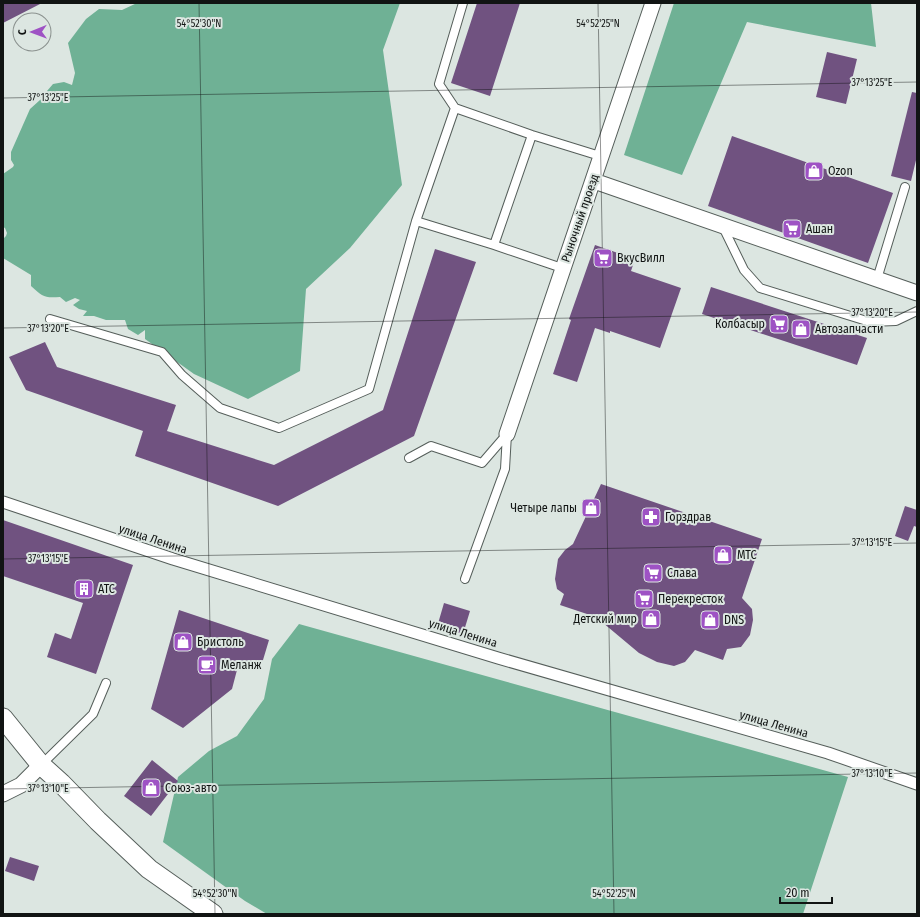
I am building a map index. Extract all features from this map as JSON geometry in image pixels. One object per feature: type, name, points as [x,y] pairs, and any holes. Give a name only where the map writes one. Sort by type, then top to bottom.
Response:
[{"type":"street","name":"Рыночный проезд","points":[[507,434],[562,268],[594,181],[600,156],[653,3]]},
{"type":"street","points":[[594,181],[917,293]]},
{"type":"street","name":"улица Ленина","points":[[3,502],[173,559],[498,658],[828,753],[917,784]]},
{"type":"street","points":[[3,718],[41,765],[149,869],[213,914]]},
{"type":"street","points":[[3,794],[21,785],[41,765]]},
{"type":"lane","points":[[463,3],[439,84],[455,108],[600,156]]},
{"type":"lane","points":[[50,319],[162,352],[182,375],[220,408],[279,428],[369,389],[416,221],[455,108]]},
{"type":"lane","points":[[494,245],[532,134]]},
{"type":"lane","points":[[877,279],[905,187]]},
{"type":"lane","points":[[416,221],[562,268]]},
{"type":"lane","points":[[722,226],[744,270],[760,288],[870,322],[896,321],[917,311]]},
{"type":"lane","points":[[409,458],[431,446],[482,463],[507,434]]},
{"type":"lane","points":[[465,578],[505,469],[507,434]]},
{"type":"lane","points":[[41,765],[93,714],[106,683]]},
{"type":"green space","points":[[137,3],[400,3],[383,50],[402,185],[350,248],[306,289],[300,371],[248,399],[194,374],[145,339],[145,330],[138,335],[128,329],[125,320],[106,320],[94,316],[83,316],[87,311],[79,309],[73,305],[80,300],[75,298],[66,302],[60,297],[47,297],[41,295],[31,286],[31,275],[3,258],[3,239],[7,233],[3,227],[3,174],[14,165],[11,160],[11,152],[30,109],[40,100],[48,96],[47,91],[53,84],[64,82],[72,85],[75,73],[68,43],[86,19],[99,9],[122,10]]},
{"type":"green space","points":[[674,3],[871,3],[876,47],[747,22],[682,175],[624,155]]},
{"type":"green space","points":[[299,624],[848,777],[803,914],[267,914],[245,901],[163,842],[178,777],[209,751],[237,736],[264,699],[272,659]]},
{"type":"building","points":[[3,3],[42,3],[24,12],[12,12],[12,18],[3,23]]},
{"type":"building","points":[[477,3],[520,3],[490,96],[451,83]]},
{"type":"building","points":[[827,52],[857,59],[846,104],[816,97]]},
{"type":"building","points":[[912,92],[917,93],[917,156],[911,181],[891,176]]},
{"type":"building","points":[[732,136],[893,193],[868,263],[708,206]]},
{"type":"building","points":[[595,245],[635,259],[631,271],[681,288],[660,348],[610,331],[610,333],[595,328],[577,382],[553,374],[571,320],[569,319]]},
{"type":"building","points":[[435,249],[476,262],[414,436],[278,506],[135,456],[143,431],[26,390],[9,357],[45,342],[57,367],[176,405],[167,431],[274,465],[383,410]]},
{"type":"building","points":[[711,287],[867,338],[857,365],[702,314]]},
{"type":"building","name":"Слава","points":[[601,484],[762,539],[742,598],[752,609],[753,620],[750,635],[741,647],[727,649],[723,660],[695,650],[685,662],[674,666],[657,662],[639,653],[596,617],[560,605],[564,594],[557,589],[555,579],[558,559],[565,550],[573,544]]},
{"type":"building","points":[[905,506],[917,510],[917,527],[914,526],[908,541],[895,536]]},
{"type":"building","name":"АТС","points":[[3,520],[133,565],[96,674],[47,657],[55,633],[71,639],[83,603],[3,576]]},
{"type":"building","points":[[444,603],[470,611],[463,634],[437,627]]},
{"type":"building","name":"Меланж","points":[[179,610],[269,640],[263,660],[237,670],[232,689],[183,728],[151,709]]},
{"type":"building","name":"Союз-авто","points":[[152,760],[178,781],[151,816],[124,796]]},
{"type":"building","points":[[10,857],[39,866],[34,881],[5,871]]},
{"type":"place","name":"Ozon","points":[[814,171]]},
{"type":"place","name":"Ашан","points":[[792,229]]},
{"type":"place","name":"ВкусВилл","points":[[603,258]]},
{"type":"place","name":"Колбасыр","points":[[779,324]]},
{"type":"place","name":"Автозапчасти","points":[[801,329]]},
{"type":"place","name":"Четыре лапы","points":[[591,508]]},
{"type":"place","name":"Горздрав","points":[[651,517]]},
{"type":"place","name":"МТС","points":[[723,555]]},
{"type":"place","name":"Слава","points":[[653,573]]},
{"type":"place","name":"АТС","points":[[84,589]]},
{"type":"place","name":"Перекресток","points":[[644,599]]},
{"type":"place","name":"Детский мир","points":[[651,619]]},
{"type":"place","name":"DNS","points":[[710,620]]},
{"type":"place","name":"Бристоль","points":[[183,642]]},
{"type":"place","name":"Меланж","points":[[207,665]]},
{"type":"place","name":"Союз-авто","points":[[151,788]]}]
